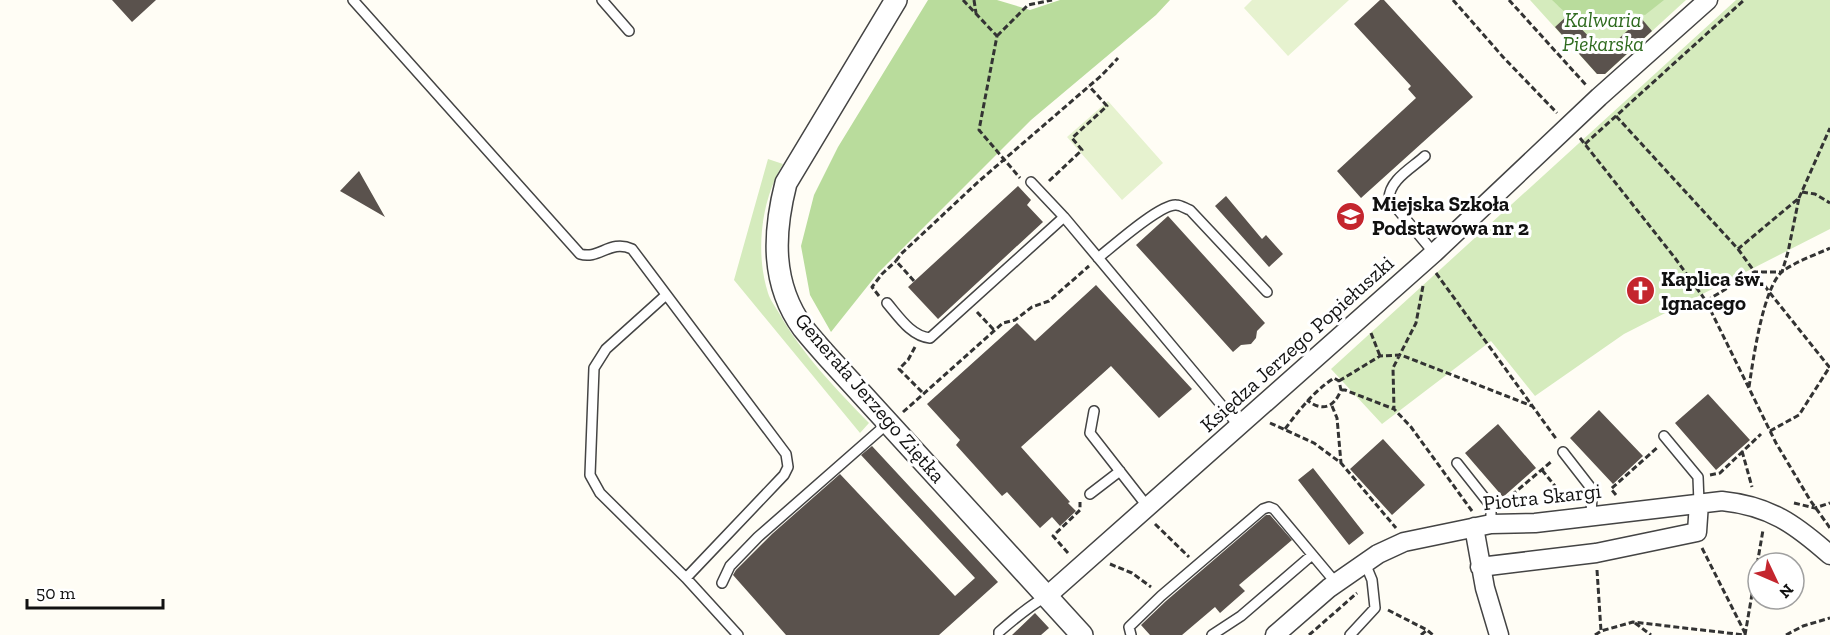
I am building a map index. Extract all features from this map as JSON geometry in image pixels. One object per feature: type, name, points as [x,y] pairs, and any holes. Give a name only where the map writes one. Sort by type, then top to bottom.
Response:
[{"type":"street","name":"Generała Jerzego Ziętka","points":[[896,0],[786,183],[776,234],[780,283],[802,327],[894,419],[1082,635]]},
{"type":"street","name":"Księdza Jerzego Popiełuszki","points":[[1047,596],[1150,514],[1245,420],[1434,253],[1599,97],[1708,0]]},
{"type":"street","name":"Piotra Skargi","points":[[1275,635],[1336,583],[1368,571],[1390,547],[1480,522],[1535,522],[1722,501],[1743,503],[1765,509],[1796,527],[1830,555]]},
{"type":"street","points":[[1480,567],[1596,553],[1697,531],[1699,503]]},
{"type":"street","points":[[1480,522],[1480,567],[1499,635]]},
{"type":"lane","points":[[353,0],[580,255],[588,257],[611,247],[623,245],[632,249],[786,454],[788,467],[784,475],[686,578]]},
{"type":"lane","points":[[602,0],[628,31]]},
{"type":"lane","points":[[1425,156],[1393,185],[1389,192],[1389,199],[1434,253]]},
{"type":"lane","points":[[1031,182],[1245,420]]},
{"type":"lane","points":[[1098,258],[1151,216],[1165,207],[1176,205],[1190,210],[1267,292]]},
{"type":"lane","points":[[887,303],[920,337],[930,338],[1064,217]]},
{"type":"lane","points":[[666,295],[606,349],[594,368],[590,475],[600,493],[686,578],[738,635]]},
{"type":"lane","points":[[1094,411],[1090,433],[1150,514]]},
{"type":"lane","points":[[722,583],[730,566],[758,537],[894,419]]},
{"type":"lane","points":[[1665,437],[1698,477],[1699,503]]},
{"type":"lane","points":[[1563,452],[1591,488],[1593,497],[1591,515]]},
{"type":"lane","points":[[1457,463],[1491,506],[1480,522]]},
{"type":"lane","points":[[1090,494],[1120,471]]},
{"type":"lane","points":[[1131,635],[1129,627],[1161,596],[1258,512],[1269,507],[1274,509],[1336,583]]},
{"type":"lane","points":[[1212,635],[1241,616],[1312,555]]},
{"type":"lane","points":[[1350,635],[1375,608],[1368,571]]},
{"type":"lane","points":[[999,635],[1032,604],[1047,596]]},
{"type":"path","points":[[963,0],[997,36]]},
{"type":"path","points":[[974,0],[977,14]]},
{"type":"path","points":[[1031,182],[1021,179],[979,130],[997,36],[1028,5],[1052,0]]},
{"type":"path","points":[[1453,0],[1585,144],[1706,301],[1770,431],[1815,508],[1830,528]]},
{"type":"path","points":[[1509,0],[1599,97]]},
{"type":"path","points":[[1585,144],[1744,0]]},
{"type":"path","points":[[887,303],[872,287],[882,274],[912,243],[1118,58]]},
{"type":"path","points":[[1039,191],[1082,150],[1072,138],[1107,106],[1089,86]]},
{"type":"path","points":[[1616,116],[1738,249],[1770,293],[1830,367],[1798,415],[1770,431]]},
{"type":"path","points":[[1749,387],[1761,320],[1770,293],[1782,272],[1799,198],[1830,128]]},
{"type":"path","points":[[1802,192],[1815,194],[1830,203]]},
{"type":"path","points":[[1738,249],[1799,198]]},
{"type":"path","points":[[1706,301],[1754,272],[1782,272],[1830,248]]},
{"type":"path","points":[[894,419],[1003,322],[1015,320],[1032,307],[1049,301],[1098,258]]},
{"type":"path","points":[[896,261],[914,281]]},
{"type":"path","points":[[1434,271],[1534,407],[1563,452],[1514,494],[1499,503]]},
{"type":"path","points":[[1394,409],[1393,368],[1416,323],[1424,279]]},
{"type":"path","points":[[969,304],[994,330]]},
{"type":"path","points":[[1369,328],[1380,357]]},
{"type":"path","points":[[920,337],[908,360],[899,369],[923,393]]},
{"type":"path","points":[[1338,381],[1380,357],[1401,355],[1534,407]]},
{"type":"path","points":[[1285,429],[1318,388],[1334,378],[1338,381],[1341,390],[1332,406]]},
{"type":"path","points":[[1341,390],[1394,409],[1411,427],[1480,522]]},
{"type":"path","points":[[1307,400],[1319,407],[1332,406]]},
{"type":"path","points":[[1332,406],[1337,418],[1341,462]]},
{"type":"path","points":[[1245,420],[1285,429],[1314,444],[1341,462],[1399,531]]},
{"type":"path","points":[[1698,477],[1720,473],[1761,434]]},
{"type":"path","points":[[1619,499],[1611,489],[1665,437]]},
{"type":"path","points":[[1743,451],[1753,492]]},
{"type":"path","points":[[1542,470],[1570,506]]},
{"type":"path","points":[[1514,494],[1530,511]]},
{"type":"path","points":[[1815,508],[1830,503]]},
{"type":"path","points":[[1745,635],[1765,509]]},
{"type":"path","points":[[1150,514],[1197,565]]},
{"type":"path","points":[[1697,531],[1704,553],[1745,635]]},
{"type":"path","points":[[1596,553],[1601,631]]},
{"type":"path","points":[[1107,564],[1132,573],[1161,596]]},
{"type":"path","points":[[1309,635],[1368,571]]},
{"type":"path","points":[[1375,608],[1384,608],[1433,635]]},
{"type":"path","points":[[1786,635],[1803,626],[1830,618]]},
{"type":"path","points":[[1595,635],[1601,631],[1633,622],[1745,635]]},
{"type":"path","points":[[1633,622],[1651,635]]},
{"type":"path","points":[[1421,635],[1427,630]]},
{"type":"green space","points":[[928,0],[997,0],[1030,10],[1060,0],[1170,0],[1156,15],[1031,120],[878,273],[831,332],[810,295],[801,246],[814,195],[838,147]]},
{"type":"green space","points":[[1252,0],[1349,0],[1288,56],[1244,8]]},
{"type":"green space","name":"Kalwaria Piekarska","points":[[1530,0],[1686,0],[1605,74],[1597,74]]},
{"type":"green space","points":[[1552,0],[1664,0],[1645,15],[1628,12],[1611,25],[1592,28],[1577,21]]},
{"type":"green space","points":[[1736,0],[1830,0],[1830,229],[1624,334],[1535,396],[1491,341],[1382,424],[1331,369]]},
{"type":"green space","points":[[1108,101],[1163,163],[1122,200],[1067,137]]},
{"type":"green space","points":[[768,159],[783,164],[770,194],[762,227],[762,261],[768,293],[788,328],[809,357],[869,423],[860,433],[734,280]]},
{"type":"building","points":[[112,0],[156,0],[132,22]]},
{"type":"building","points":[[1380,0],[1384,0],[1473,97],[1361,198],[1337,171],[1416,98],[1408,89],[1411,86],[1354,24]]},
{"type":"building","points":[[1568,15],[1595,43],[1612,45],[1641,18],[1652,31],[1605,74],[1597,74],[1555,27]]},
{"type":"building","points":[[359,171],[385,217],[340,191]]},
{"type":"building","points":[[1018,186],[1031,200],[1027,205],[1043,222],[938,319],[908,287]]},
{"type":"building","points":[[1226,196],[1262,239],[1266,235],[1283,254],[1269,267],[1215,206]]},
{"type":"building","points":[[1168,216],[1265,323],[1257,331],[1256,338],[1251,344],[1241,345],[1233,352],[1136,245]]},
{"type":"building","name":"Kaplica św. Ignacego","points":[[1640,276],[1648,280],[1652,288],[1648,296],[1640,300],[1632,296],[1628,288],[1632,280]]},
{"type":"building","points":[[1096,285],[1192,389],[1159,418],[1111,366],[1021,447],[1076,511],[1060,526],[1052,517],[1040,528],[1007,492],[1002,496],[956,445],[960,440],[927,404],[1017,323],[1035,341]]},
{"type":"building","points":[[1708,394],[1750,440],[1716,470],[1675,423]]},
{"type":"building","points":[[1599,410],[1643,456],[1613,484],[1570,438]]},
{"type":"building","points":[[1498,424],[1536,468],[1503,497],[1465,453]]},
{"type":"building","points":[[1383,439],[1425,485],[1392,515],[1350,469]]},
{"type":"building","points":[[872,446],[998,582],[939,635],[786,635],[733,575],[772,534],[840,474],[955,596],[975,578],[861,455]]},
{"type":"building","points":[[1313,468],[1364,533],[1349,545],[1298,480]]},
{"type":"building","points":[[1266,515],[1270,515],[1292,540],[1239,585],[1245,591],[1220,613],[1215,607],[1182,635],[1150,635],[1141,625]]},
{"type":"building","points":[[1035,613],[1049,628],[1041,635],[1012,635]]},
{"type":"place","name":"Miejska Szkoła Podstawowa nr 2","points":[[1351,216]]},
{"type":"place","name":"Kaplica św. Ignacego","points":[[1640,291]]}]
